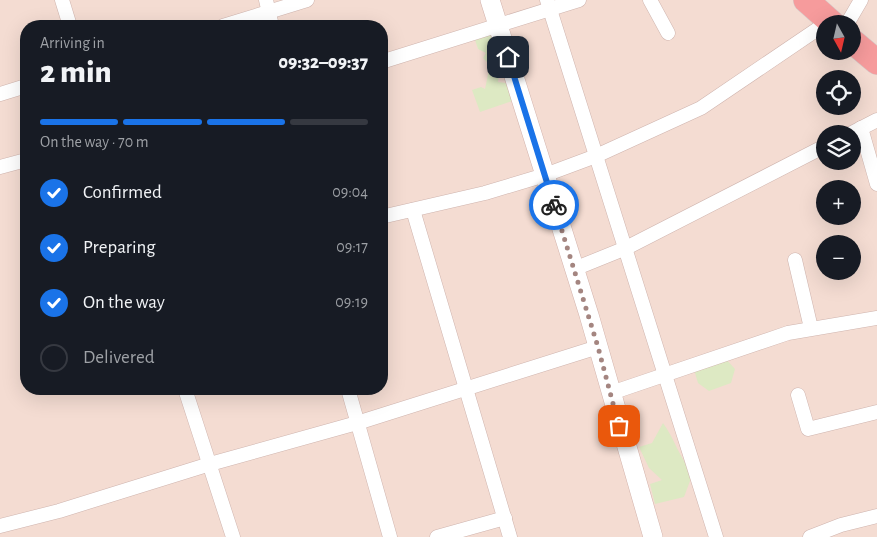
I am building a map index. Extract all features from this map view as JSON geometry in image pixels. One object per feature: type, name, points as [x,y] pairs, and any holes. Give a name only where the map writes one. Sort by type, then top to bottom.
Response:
[{"type":"highway","points":[[806,0],[823,15]]},
{"type":"highway","points":[[861,49],[877,62]]},
{"type":"street","points":[[62,0],[68,20]]},
{"type":"street","points":[[244,20],[307,0]]},
{"type":"street","points":[[490,0],[598,347],[653,537]]},
{"type":"street","points":[[388,60],[498,26],[549,5],[579,0]]},
{"type":"street","points":[[650,0],[668,33]]},
{"type":"street","points":[[842,15],[861,0]]},
{"type":"street","points":[[549,5],[667,375],[716,537]]},
{"type":"street","points":[[388,215],[545,175],[596,156],[701,108],[816,33]]},
{"type":"street","points":[[0,94],[20,88]]},
{"type":"street","points":[[861,128],[877,120]]},
{"type":"street","points":[[861,145],[877,184]]},
{"type":"street","points":[[574,269],[626,248],[816,151]]},
{"type":"street","points":[[0,167],[20,162]]},
{"type":"street","points":[[413,210],[510,537]]},
{"type":"street","points":[[795,260],[810,328]]},
{"type":"street","points":[[611,393],[788,333],[877,318]]},
{"type":"street","points":[[0,526],[59,511],[210,464],[357,423],[598,347]]},
{"type":"street","points":[[186,395],[233,537]]},
{"type":"street","points":[[350,395],[390,537]]},
{"type":"street","points":[[798,395],[808,429],[877,412]]},
{"type":"street","points":[[810,537],[841,525],[877,516]]},
{"type":"street","points":[[437,537],[505,518]]},
{"type":"shaded area","points":[[0,0],[877,0],[877,537],[0,537]]},
{"type":"green space","points":[[492,31],[510,70],[499,76],[498,82],[513,84],[518,99],[480,112],[472,90],[481,87],[485,89],[490,65],[483,58],[486,53],[478,49],[474,37]]},
{"type":"green space","points":[[725,358],[735,369],[731,383],[709,391],[698,383],[693,366]]},
{"type":"green space","points":[[663,423],[684,461],[693,473],[684,497],[655,504],[650,484],[662,480],[649,468],[639,447],[652,443]]},
{"type":"way so far","points":[[554,205],[598,347],[619,426]]},
{"type":"route","points":[[508,57],[554,205]]}]
